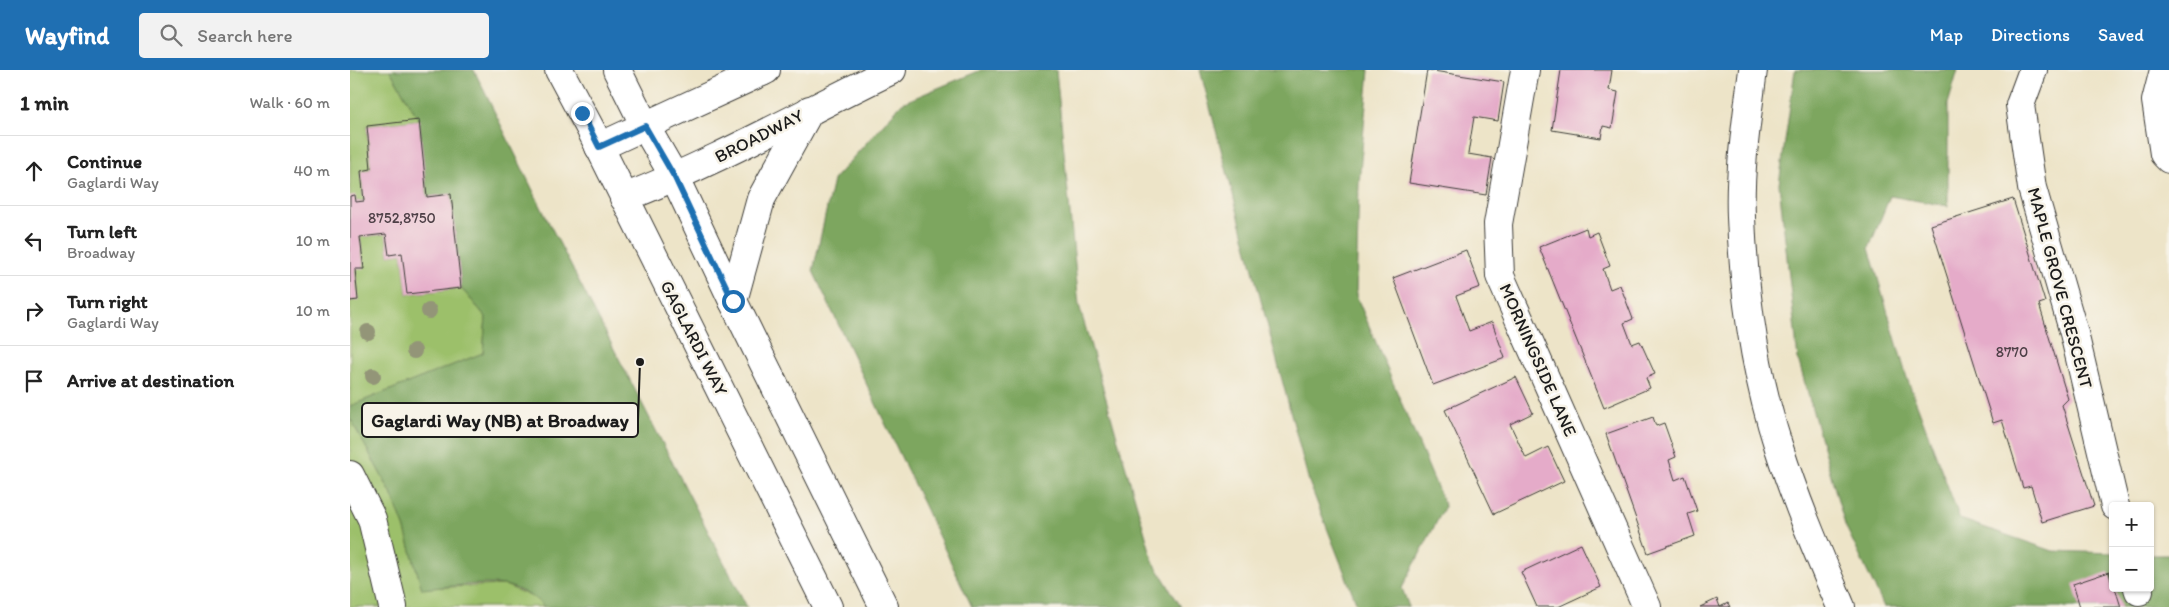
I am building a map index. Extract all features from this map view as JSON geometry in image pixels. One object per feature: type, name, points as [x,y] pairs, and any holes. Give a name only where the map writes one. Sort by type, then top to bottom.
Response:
[{"type":"street","name":"GAGLARDI WAY","points":[[559,70],[828,607]]},
{"type":"street","points":[[617,70],[645,126],[675,178],[733,301],[884,607]]},
{"type":"street","name":"BROADWAY","points":[[624,198],[675,178],[892,70]]},
{"type":"street","name":"MORNINGSIDE LANE","points":[[1525,70],[1498,224],[1500,276],[1647,607]]},
{"type":"street","points":[[1754,70],[1744,133],[1741,216],[1746,297],[1759,373],[1779,448],[1820,558],[1841,607]]},
{"type":"street","name":"MAPLE GROVE CRESCENT","points":[[2033,70],[2020,105],[2032,188],[2074,333],[2114,502]]},
{"type":"street","points":[[2164,70],[2156,101],[2164,154],[2169,159]]},
{"type":"street","points":[[599,147],[756,71]]},
{"type":"street","points":[[733,301],[761,199],[810,110]]},
{"type":"street","points":[[350,475],[372,519],[393,607]]},
{"type":"green space","points":[[350,70],[390,70],[419,120],[367,126],[371,169],[361,171],[364,201],[356,201],[350,196]]},
{"type":"green space","points":[[390,70],[474,70],[547,219],[747,607],[544,607],[526,593],[504,585],[474,584],[422,589],[404,526],[391,493],[350,418],[350,406],[483,353],[486,317],[461,288],[451,194],[427,197],[419,120]]},
{"type":"green space","points":[[981,70],[1056,70],[1079,305],[1153,561],[1181,607],[972,607],[813,271],[833,180],[902,103]]},
{"type":"green space","points":[[1200,70],[1369,70],[1359,184],[1356,295],[1445,506],[1402,588],[1409,607],[1358,607],[1309,482]]},
{"type":"green space","points":[[1795,70],[1958,70],[1948,104],[1948,206],[1890,196],[1869,248],[1907,378],[1960,519],[2053,551],[2109,553],[2109,592],[2154,592],[2154,555],[2169,555],[2169,607],[1884,607],[1845,525],[1798,359],[1779,184]]},
{"type":"green space","points":[[386,234],[389,255],[402,253],[407,294],[461,288],[486,317],[483,353],[350,406],[350,301],[358,300],[355,269],[364,268],[360,237]]},
{"type":"green space","points":[[350,418],[391,493],[404,526],[422,588],[505,585],[539,600],[544,607],[350,607]]},
{"type":"building","points":[[1427,70],[1504,82],[1498,121],[1474,117],[1468,154],[1492,158],[1486,195],[1409,183]]},
{"type":"building","points":[[1561,70],[1612,70],[1609,90],[1618,92],[1612,128],[1603,126],[1601,138],[1552,130]]},
{"type":"building","points":[[419,120],[427,197],[451,194],[461,288],[407,294],[402,253],[389,255],[386,234],[360,237],[364,269],[355,269],[358,300],[350,301],[350,196],[355,195],[356,202],[364,201],[361,171],[371,169],[367,126]]},
{"type":"building","points":[[2013,199],[2045,302],[2039,304],[2068,399],[2062,405],[2094,506],[2042,522],[2031,486],[2023,488],[2002,420],[1993,423],[1931,225]]},
{"type":"building","points":[[1586,228],[1588,236],[1597,232],[1610,266],[1603,269],[1610,289],[1620,285],[1633,319],[1624,323],[1632,344],[1640,341],[1655,374],[1646,378],[1650,388],[1604,408],[1539,247]]},
{"type":"building","points":[[1466,250],[1480,287],[1456,296],[1469,331],[1492,322],[1505,358],[1433,385],[1393,278]]},
{"type":"building","points":[[1516,377],[1533,413],[1510,424],[1526,458],[1548,447],[1564,481],[1494,514],[1445,410]]},
{"type":"building","points":[[1653,417],[1656,426],[1664,423],[1676,457],[1669,460],[1675,480],[1685,476],[1697,511],[1688,514],[1695,536],[1648,553],[1606,434]]},
{"type":"building","points":[[1581,544],[1601,587],[1558,607],[1537,607],[1521,572]]},
{"type":"building","points":[[2109,572],[2109,592],[2116,592],[2121,607],[2080,607],[2073,584]]},
{"type":"building","points":[[1717,599],[1720,607],[1700,607]]},
{"type":"building","points":[[1728,603],[1730,607],[1720,607]]},
{"type":"place","name":"Gaglardi Way (NB) at Broadway","points":[[640,362]]},
{"type":"route","points":[[582,113],[599,147],[645,126],[675,178],[733,301]]}]
